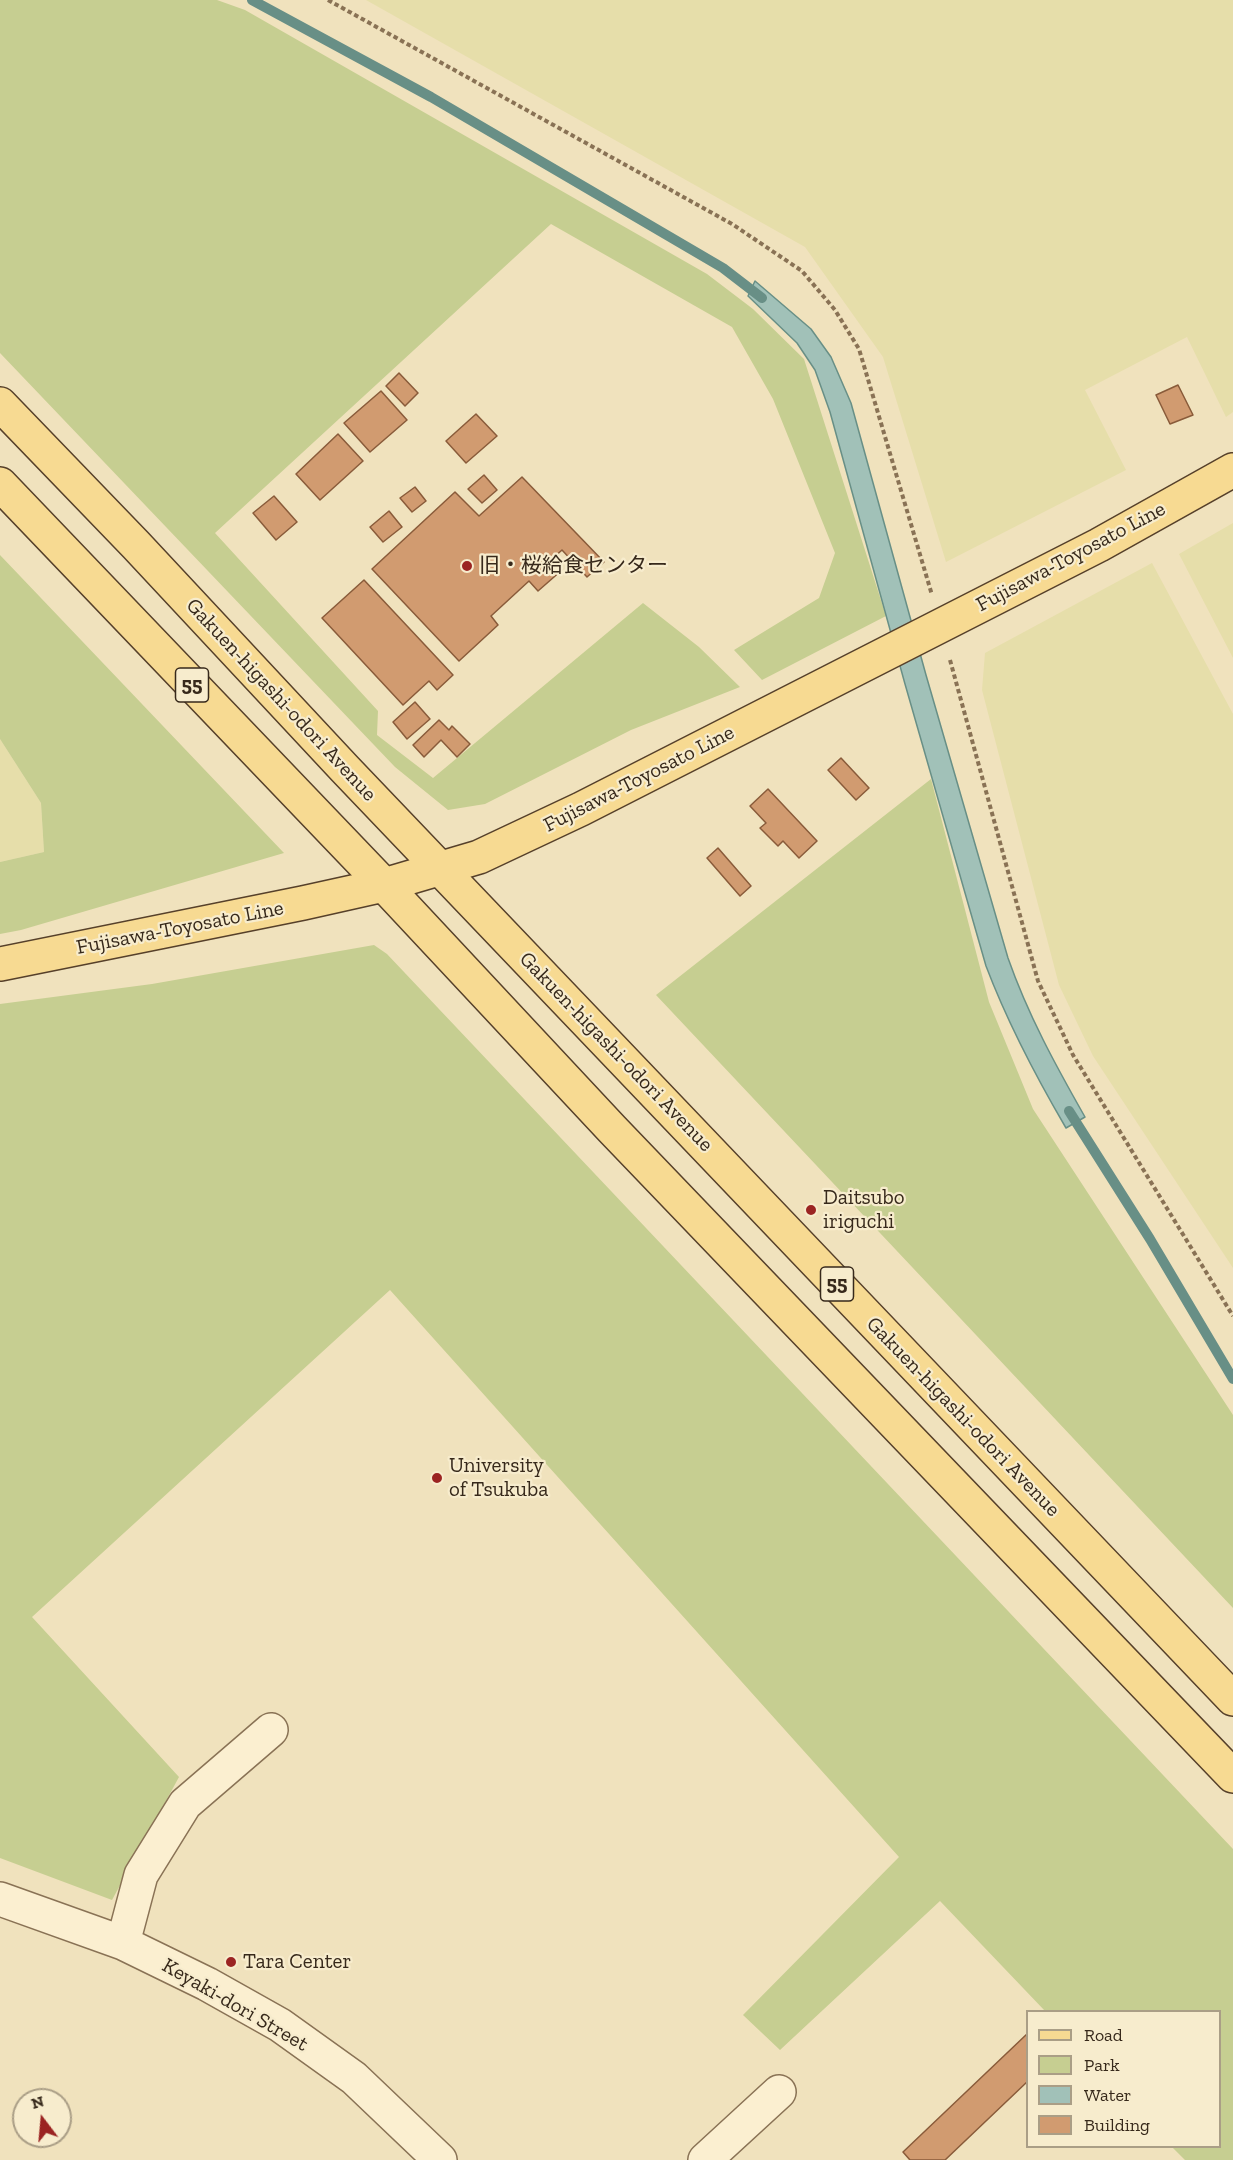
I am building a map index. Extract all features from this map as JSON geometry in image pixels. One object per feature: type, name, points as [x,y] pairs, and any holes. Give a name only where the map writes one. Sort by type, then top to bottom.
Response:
[{"type":"main road","name":"Gakuen-higashi-odori Avenue","points":[[0,404],[136,545],[345,769],[1233,1699]]},
{"type":"main road","name":"Fujisawa-Toyosato Line","points":[[0,964],[384,885],[479,857],[581,809],[1099,545],[1233,470]]},
{"type":"main road","name":"55","points":[[0,484],[384,885],[612,1129],[1233,1776]]},
{"type":"street","points":[[123,1943],[141,1875],[185,1804],[271,1730]]},
{"type":"street","name":"Keyaki-dori Street","points":[[0,1899],[123,1943],[207,1984],[280,2025],[354,2078],[440,2160]]},
{"type":"street","points":[[705,2160],[779,2092]]},
{"type":"path","points":[[328,0],[732,224],[802,271],[836,310],[859,349],[931,630],[1038,981],[1073,1055],[1233,1316]]},
{"type":"shaded area","points":[[366,0],[1233,0],[1233,412],[1226,417],[1187,337],[1085,390],[1126,470],[946,562],[883,357],[805,247]]},
{"type":"shaded area","points":[[1233,523],[1233,658],[1179,554]]},
{"type":"shaded area","points":[[1152,563],[1233,714],[1233,1268],[1093,1056],[1059,985],[982,690],[985,653]]},
{"type":"shaded area","points":[[0,739],[41,803],[44,852],[0,862]]},
{"type":"green space","points":[[0,0],[217,0],[245,10],[707,274],[753,309],[804,359],[886,616],[762,680],[734,650],[819,598],[835,553],[773,399],[732,327],[551,224],[215,533],[378,711],[377,735],[433,778],[643,603],[699,647],[740,687],[631,730],[485,804],[448,810],[395,767],[0,353]]},
{"type":"green space","points":[[0,555],[284,853],[21,930],[0,934],[0,862],[44,852],[41,803],[0,739]]},
{"type":"green space","points":[[931,779],[989,1002],[1033,1109],[1233,1415],[1233,1608],[656,995]]},
{"type":"green space","points":[[374,945],[387,954],[1233,1849],[1233,2160],[1185,2160],[1173,2148],[1221,2148],[1221,2010],[1044,2010],[940,1901],[780,2050],[743,2015],[899,1857],[390,1290],[32,1617],[179,1777],[112,1900],[0,1858],[0,1004],[152,984]]},
{"type":"water","points":[[755,281],[811,329],[831,357],[851,403],[926,675],[1008,958],[1034,1020],[1085,1117],[1066,1128],[1023,1049],[986,966],[830,412],[815,370],[797,343],[748,296]]},
{"type":"building","points":[[399,373],[418,393],[405,406],[386,386]]},
{"type":"building","points":[[1178,385],[1193,415],[1170,424],[1156,395]]},
{"type":"building","points":[[381,391],[407,420],[370,452],[344,423]]},
{"type":"building","points":[[476,414],[497,436],[466,463],[446,441]]},
{"type":"building","points":[[338,434],[363,461],[320,500],[296,474]]},
{"type":"building","points":[[484,475],[497,490],[482,503],[468,489]]},
{"type":"building","name":"旧・桜給食センター","points":[[522,477],[604,562],[587,577],[562,550],[552,559],[562,570],[538,591],[529,581],[491,616],[498,625],[459,661],[372,569],[455,492],[479,516]]},
{"type":"building","points":[[415,487],[426,501],[412,512],[400,498]]},
{"type":"building","points":[[274,496],[297,522],[276,540],[253,513]]},
{"type":"building","points":[[389,511],[402,527],[383,542],[370,527]]},
{"type":"building","points":[[364,580],[453,675],[437,690],[429,681],[403,705],[322,618]]},
{"type":"building","points":[[415,702],[430,719],[407,739],[393,722]]},
{"type":"building","points":[[439,720],[449,730],[452,726],[470,744],[457,757],[441,740],[424,757],[413,745]]},
{"type":"building","points":[[841,758],[869,788],[856,800],[828,770]]},
{"type":"building","points":[[768,789],[817,841],[799,858],[783,841],[778,846],[760,828],[766,823],[750,806]]},
{"type":"building","points":[[718,848],[751,886],[740,896],[707,858]]},
{"type":"building","points":[[1026,2035],[1026,2083],[945,2160],[910,2160],[903,2152]]},
{"type":"waterway","points":[[252,0],[431,97],[723,268],[762,298]]},
{"type":"waterway","points":[[1069,1111],[1150,1239],[1233,1379]]},
{"type":"place","name":"旧・桜給食センター","points":[[467,566]]},
{"type":"place","name":"Daitsubo iriguchi","points":[[811,1210]]},
{"type":"place","name":"University of Tsukuba","points":[[437,1478]]},
{"type":"place","name":"Tara Center","points":[[231,1962]]}]
